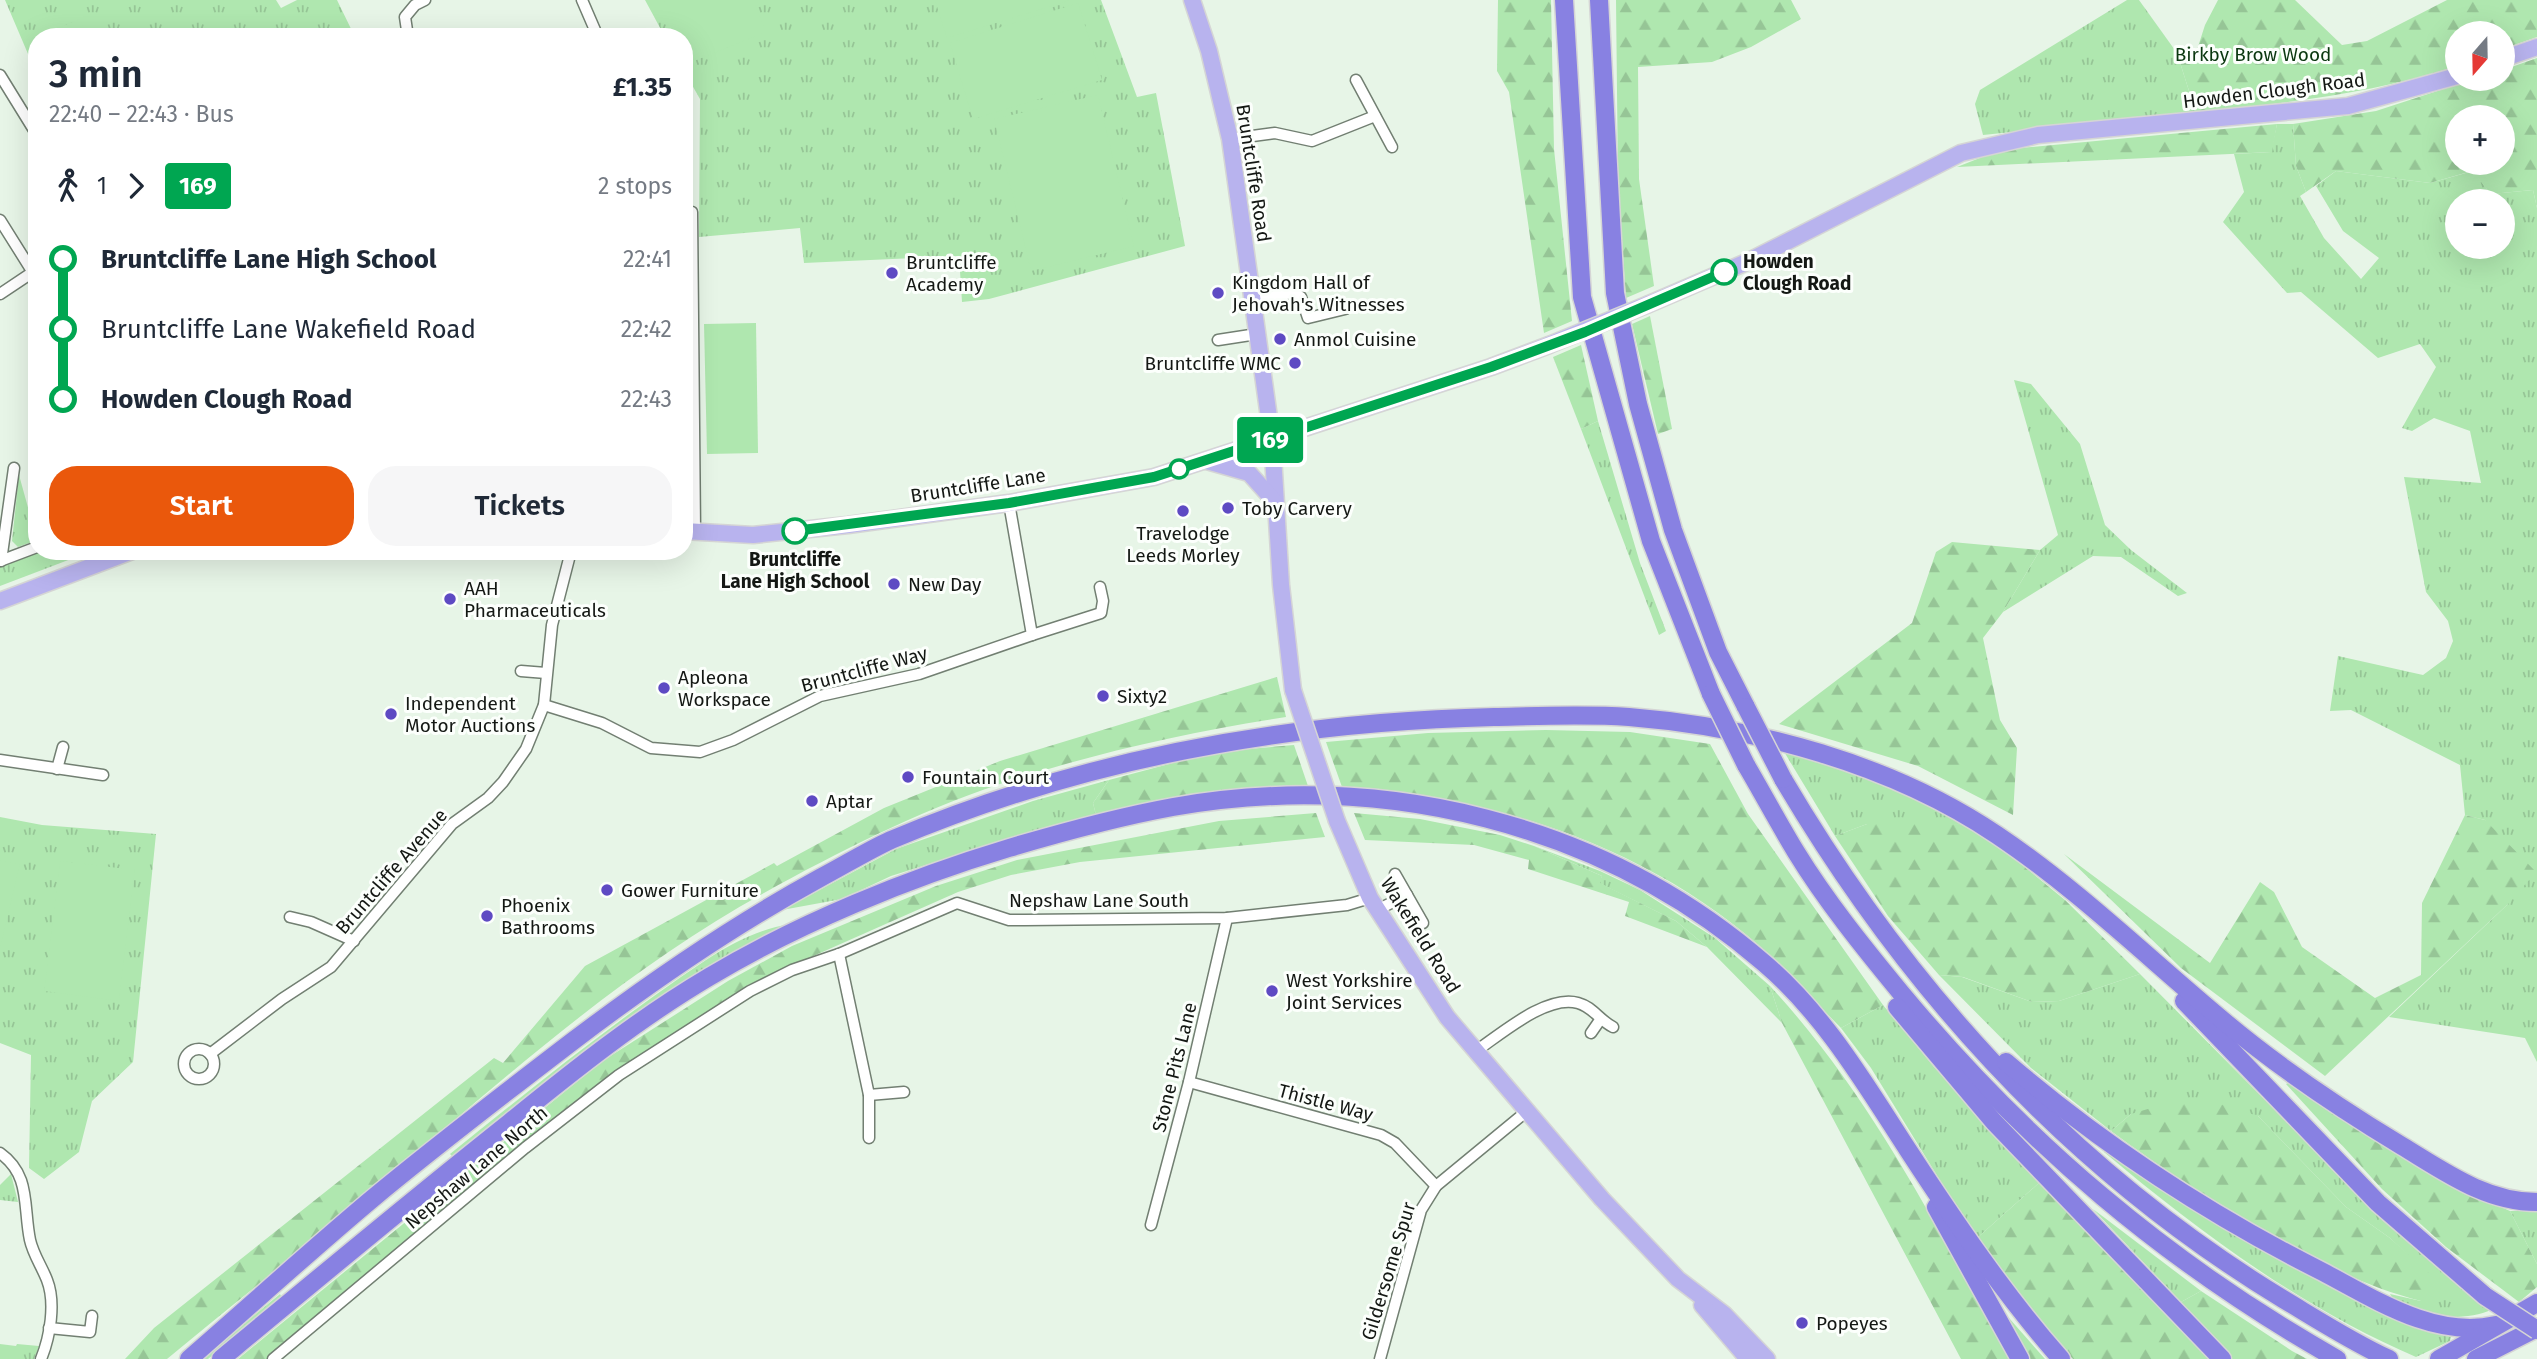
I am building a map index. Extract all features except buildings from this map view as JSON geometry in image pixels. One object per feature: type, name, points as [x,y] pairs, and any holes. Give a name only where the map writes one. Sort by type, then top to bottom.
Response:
[{"type":"highway","points":[[1564,0],[1582,297],[1650,541],[1711,694],[1746,765],[1797,854],[1874,976],[1994,1122],[2222,1359]]},
{"type":"highway","points":[[1599,0],[1615,293],[1635,392],[1673,530],[1718,652],[1783,779],[1850,888],[1942,1007],[2031,1103],[2080,1150],[2189,1237],[2258,1283],[2384,1357]]},
{"type":"highway","points":[[189,1359],[370,1201],[491,1104],[659,976],[774,903],[888,842],[1021,793],[1213,743],[1321,727],[1464,718],[1630,717],[1714,729],[1807,749],[1897,781],[1994,833],[2058,880],[2233,1030],[2294,1077],[2473,1188],[2520,1202],[2537,1202]]},
{"type":"highway","points":[[221,1359],[424,1190],[577,1069],[712,975],[860,901],[970,860],[1054,834],[1175,807],[1266,798],[1340,796],[1484,816],[1571,844],[1691,905],[1770,967],[1847,1056],[1983,1262],[2061,1359]]},
{"type":"highway","points":[[1797,854],[1872,958],[1924,1021],[2006,1111],[2057,1160],[2179,1258],[2246,1304],[2337,1359]]},
{"type":"highway","points":[[2118,933],[2378,1203],[2485,1296],[2537,1329]]},
{"type":"highway","points":[[1942,1007],[2064,1111],[2125,1157],[2246,1233],[2385,1304],[2432,1323],[2465,1330],[2496,1325]]},
{"type":"highway","points":[[1909,1151],[1952,1240],[2021,1359]]},
{"type":"highway","points":[[2439,1359],[2537,1303]]},
{"type":"highway","points":[[2476,1359],[2537,1329]]},
{"type":"main road","name":"Bruntcliffe Road","points":[[1192,0],[1209,51],[1230,139],[1272,439]]},
{"type":"main road","points":[[2515,54],[2535,47]]},
{"type":"main road","name":"Howden Clough Road","points":[[1272,439],[1549,345],[1648,304],[1749,261],[1917,173],[1961,153],[2038,135],[2348,106],[2445,79]]},
{"type":"main road","name":"Bruntcliffe Lane","points":[[693,532],[753,535],[1009,503],[1154,477],[1272,439]]},
{"type":"main road","name":"Wakefield Road","points":[[1272,439],[1281,584],[1293,690],[1337,821],[1374,904],[1447,1017],[1602,1199],[1738,1339],[1766,1359]]},
{"type":"main road","points":[[1205,461],[1223,463],[1249,473],[1276,503]]},
{"type":"main road","points":[[0,601],[98,560]]},
{"type":"main road","name":"Wakefield Road","points":[[1738,1339],[1748,1359]]},
{"type":"street","points":[[407,28],[405,16],[415,5],[425,0]]},
{"type":"street","points":[[582,0],[594,28]]},
{"type":"street","points":[[0,75],[28,120]]},
{"type":"street","points":[[1356,80],[1392,147]]},
{"type":"street","points":[[1230,139],[1275,133],[1312,141],[1375,116]]},
{"type":"street","points":[[0,220],[28,265]]},
{"type":"street","points":[[0,294],[28,280]]},
{"type":"street","points":[[1252,299],[1293,293],[1301,297],[1308,318],[1345,309]]},
{"type":"street","points":[[1218,340],[1257,334]]},
{"type":"street","points":[[14,468],[1,561],[28,550]]},
{"type":"street","points":[[1009,503],[1032,635]]},
{"type":"street","name":"Bruntcliffe Avenue","points":[[211,1054],[282,999],[331,967],[452,824],[488,798],[503,782],[526,749],[544,705],[554,615],[569,560]]},
{"type":"street","name":"Bruntcliffe Way","points":[[544,705],[602,723],[651,748],[700,752],[733,740],[820,696],[919,674],[1101,613],[1104,601],[1100,587]]},
{"type":"street","points":[[521,671],[546,673]]},
{"type":"street","points":[[57,769],[63,747]]},
{"type":"street","points":[[0,760],[103,775]]},
{"type":"street","points":[[1395,874],[1423,923]]},
{"type":"street","name":"Nepshaw Lane South","points":[[712,1015],[792,970],[839,954],[957,903],[1009,920],[1227,918],[1374,904],[1407,895]]},
{"type":"street","points":[[290,917],[311,922],[354,941]]},
{"type":"street","name":"Stone Pits Lane","points":[[1151,1224],[1189,1082],[1227,918]]},
{"type":"street","points":[[839,954],[869,1095],[869,1138]]},
{"type":"street","points":[[1476,1051],[1526,1017],[1556,1003],[1577,1002],[1591,1008],[1600,1020],[1613,1027]]},
{"type":"street","name":"Nepshaw Lane North","points":[[273,1359],[594,1092],[712,1015]]},
{"type":"street","points":[[1591,1033],[1600,1020]]},
{"type":"street","name":"Thistle Way","points":[[1189,1082],[1381,1135],[1395,1143],[1436,1186]]},
{"type":"street","points":[[869,1095],[904,1091]]},
{"type":"street","name":"Gildersome Spur","points":[[1380,1359],[1421,1210],[1436,1186],[1527,1111]]},
{"type":"street","points":[[0,1153],[16,1164],[21,1177],[30,1244],[50,1286],[49,1328],[41,1359]]},
{"type":"street","points":[[49,1328],[90,1332],[92,1316]]},
{"type":"green space","points":[[5,0],[276,0],[281,8],[297,0],[337,0],[351,28],[28,28],[28,54]]},
{"type":"green space","name":"Bruntcliffe Academy","points":[[645,0],[1101,0],[1137,97],[1156,93],[1185,246],[989,299],[962,302],[959,256],[804,263],[800,228],[699,237],[700,99],[693,87],[693,28],[660,28]]},
{"type":"green space","points":[[664,0],[753,0],[766,32],[693,61],[693,28],[675,28]]},
{"type":"green space","points":[[935,0],[1071,0],[947,38]]},
{"type":"green space","points":[[1498,0],[1551,0],[1554,149],[1572,321],[1544,333],[1509,92],[1497,71]]},
{"type":"green space","points":[[1616,0],[1791,0],[1801,19],[1751,47],[1712,62],[1638,67],[1639,179],[1654,286],[1626,298],[1618,182]]},
{"type":"green space","points":[[2127,0],[2139,0],[2177,53],[2196,113],[1983,135],[1975,104],[1980,90]]},
{"type":"green space","name":"Birkby Brow Wood","points":[[2218,0],[2295,0],[2342,45],[2367,41],[2447,0],[2537,0],[2537,37],[2515,45],[2515,21],[2445,21],[2445,70],[2361,91],[2196,113],[2177,53],[2196,53],[2205,25]]},
{"type":"green space","points":[[1078,3],[1102,80],[973,119],[950,43]]},
{"type":"green space","points":[[80,19],[84,28],[58,28]]},
{"type":"green space","points":[[2537,58],[2537,208],[2533,190],[2515,192],[2515,189],[2487,189],[2475,175],[2515,175],[2515,105],[2445,105],[2445,175],[2458,175],[2430,183],[2336,171],[2306,192],[2296,166],[2293,124],[2376,111],[2445,88],[2445,91],[2515,91],[2515,66]]},
{"type":"green space","points":[[1098,95],[1134,246],[1031,271],[994,119]]},
{"type":"green space","points":[[2277,124],[2293,124],[2296,166],[2306,192],[2300,196],[2324,238],[2361,279],[2379,258],[2343,231],[2316,186],[2336,171],[2430,183],[2459,175],[2476,175],[2487,189],[2445,189],[2445,259],[2515,259],[2515,192],[2533,190],[2537,208],[2537,1062],[2525,1038],[2389,1017],[2508,904],[2485,820],[2465,815],[2460,765],[2351,710],[2330,711],[2338,656],[2423,675],[2446,658],[2453,641],[2448,621],[2426,592],[2404,477],[2481,483],[2470,431],[2434,418],[2412,431],[2402,428],[2436,367],[2420,344],[2378,358],[2301,292],[2287,293],[2223,222],[2244,192],[2234,154],[2271,152]]},
{"type":"green space","points":[[2277,124],[2272,152],[1957,167],[2000,150]]},
{"type":"green space","points":[[1650,316],[1672,429],[1658,434],[1632,324]]},
{"type":"green space","points":[[756,323],[758,453],[707,454],[704,324]]},
{"type":"green space","points":[[1581,345],[1598,421],[1581,429],[1553,357]]},
{"type":"green space","points":[[2014,380],[2031,384],[2080,444],[2105,525],[2131,550],[2187,593],[2178,596],[2121,557],[2093,556],[2003,612],[2040,550],[2058,535]]},
{"type":"green space","points":[[1598,421],[1640,563],[1666,631],[1659,635],[1581,429]]},
{"type":"green space","points":[[19,475],[28,508],[28,543],[18,547],[12,541]]},
{"type":"green space","points":[[1952,542],[2040,550],[2003,612],[1983,638],[2000,720],[2017,748],[2013,815],[1918,766],[1779,724],[1912,623],[1936,552]]},
{"type":"green space","points":[[28,554],[28,560],[68,560],[0,586],[0,564]]},
{"type":"green space","points":[[1277,677],[1286,717],[1176,737],[1103,754],[997,785],[908,820],[849,848],[712,923],[613,991],[565,1028],[328,1228],[167,1359],[125,1359],[154,1328],[494,1058],[503,1063],[585,966],[774,863],[777,866],[884,808],[1000,761]]},
{"type":"green space","points":[[1546,730],[1630,732],[1710,744],[1748,814],[1883,1005],[1841,1028],[1774,959],[1729,921],[1680,887],[1573,835],[1517,817],[1459,802],[1342,787],[1326,742],[1428,733]]},
{"type":"green space","points":[[1294,745],[1309,789],[1097,819],[1093,803],[1109,780],[1214,752]]},
{"type":"green space","points":[[1783,750],[1891,787],[1966,825],[1867,824],[1835,836]]},
{"type":"green space","points":[[1109,780],[1093,803],[1097,819],[990,845],[891,876],[842,899],[782,910],[896,849],[1033,801]]},
{"type":"green space","points":[[1316,813],[1325,837],[1080,862],[1011,875],[958,892],[748,985],[569,1106],[267,1359],[238,1359],[601,1062],[728,981],[792,946],[936,886],[1017,860],[1219,821]]},
{"type":"green space","points":[[1354,813],[1420,819],[1500,835],[1534,846],[1602,876],[1600,883],[1676,921],[1707,947],[1625,916],[1629,902],[1528,869],[1529,860],[1474,845],[1365,840]]},
{"type":"green space","points":[[2465,815],[2485,820],[2536,872],[2508,904],[2325,1076],[2181,968],[2064,854],[2210,963],[2260,882],[2274,892],[2302,947],[2375,998],[2421,975],[2422,903]]},
{"type":"green space","points":[[0,817],[42,825],[156,834],[133,1062],[92,1101],[79,1152],[44,1179],[29,1168],[31,1055],[0,1043]]},
{"type":"green space","points":[[1867,824],[1966,825],[2015,859],[2065,900],[2140,974],[2059,1001],[2032,1002],[1963,977],[1939,975],[1888,916],[1835,836]]},
{"type":"green space","points":[[1534,846],[1600,871],[1640,890],[1715,938],[1770,986],[1782,1023],[1707,947],[1676,921],[1599,883],[1602,876]]},
{"type":"green space","points":[[0,860],[20,864],[0,949]]},
{"type":"green space","points":[[60,861],[135,870],[119,1001],[44,991]]},
{"type":"green space","points":[[790,924],[588,1048],[453,1157],[450,1154],[602,1034],[702,962],[753,935]]},
{"type":"green space","points":[[2140,974],[2391,1227],[2491,1310],[2466,1316],[2437,1316],[2422,1314],[2398,1303],[2390,1294],[2421,1301],[2411,1258],[2390,1238],[2346,1207],[2258,1116],[2131,1114],[2111,1131],[2031,1068],[1939,975],[1962,977],[2032,1002],[2059,1001]]},
{"type":"green space","points":[[1770,986],[1840,1072],[1871,1118],[1929,1213],[2009,1359],[1961,1359],[1782,1023]]},
{"type":"green space","points":[[1883,1005],[1934,1067],[2040,1182],[1976,1239],[1871,1068],[1841,1028]]},
{"type":"green space","points":[[2295,1080],[2447,1183],[2510,1211],[2537,1264],[2537,1287],[2519,1302],[2446,1247],[2382,1189],[2286,1084]]},
{"type":"green space","points":[[2178,1100],[2211,1101],[2258,1116],[2346,1207],[2390,1238],[2438,1281],[2421,1301],[2341,1272],[2220,1206],[2111,1131],[2131,1114]]},
{"type":"green space","points":[[2107,1150],[2445,1331],[2445,1335],[2451,1336],[2450,1341],[2416,1357],[2333,1316],[2292,1292],[2214,1239],[2104,1152]]},
{"type":"green space","points":[[11,1174],[18,1202],[0,1200],[0,1185]]},
{"type":"green space","points":[[2040,1182],[2217,1359],[2073,1359],[2066,1352],[2024,1305],[1976,1239]]},
{"type":"green space","points":[[2093,1209],[2201,1291],[2181,1302]]},
{"type":"green space","points":[[2510,1211],[2537,1211],[2537,1264]]},
{"type":"green space","points":[[2201,1291],[2307,1359],[2232,1359],[2181,1302]]},
{"type":"green space","points":[[280,1294],[282,1298],[208,1359],[201,1359]]},
{"type":"green space","points":[[2009,1318],[2045,1359],[2026,1359],[2006,1320]]},
{"type":"green space","points":[[0,1344],[39,1346],[34,1359],[0,1359]]},
{"type":"bus line","name":"169","points":[[795,531],[1009,503],[1154,477],[1491,367],[1585,332],[1724,272]]},
{"type":"place","name":"Howden Clough Road","points":[[1724,272]]},
{"type":"place","name":"Bruntcliffe Academy","points":[[892,273]]},
{"type":"place","name":"Kingdom Hall of Jehovah's Witnesses","points":[[1218,293]]},
{"type":"place","name":"Anmol Cuisine","points":[[1280,339]]},
{"type":"place","name":"Bruntcliffe WMC","points":[[1295,363]]},
{"type":"place","name":"Toby Carvery","points":[[1228,508]]},
{"type":"place","name":"Travelodge Leeds Morley","points":[[1183,511]]},
{"type":"place","name":"Bruntcliffe Lane High School","points":[[795,531]]},
{"type":"place","name":"New Day","points":[[894,584]]},
{"type":"place","name":"AAH Pharmaceuticals","points":[[450,599]]},
{"type":"place","name":"Apleona Workspace","points":[[664,688]]},
{"type":"place","name":"Sixty2","points":[[1103,696]]},
{"type":"place","name":"Independent Motor Auctions","points":[[391,714]]},
{"type":"place","name":"Fountain Court","points":[[908,777]]},
{"type":"place","name":"Aptar","points":[[812,801]]},
{"type":"place","name":"Gower Furniture","points":[[607,890]]},
{"type":"place","name":"Phoenix Bathrooms","points":[[487,916]]},
{"type":"place","name":"West Yorkshire Joint Services","points":[[1272,991]]},
{"type":"place","name":"Popeyes","points":[[1802,1323]]}]
